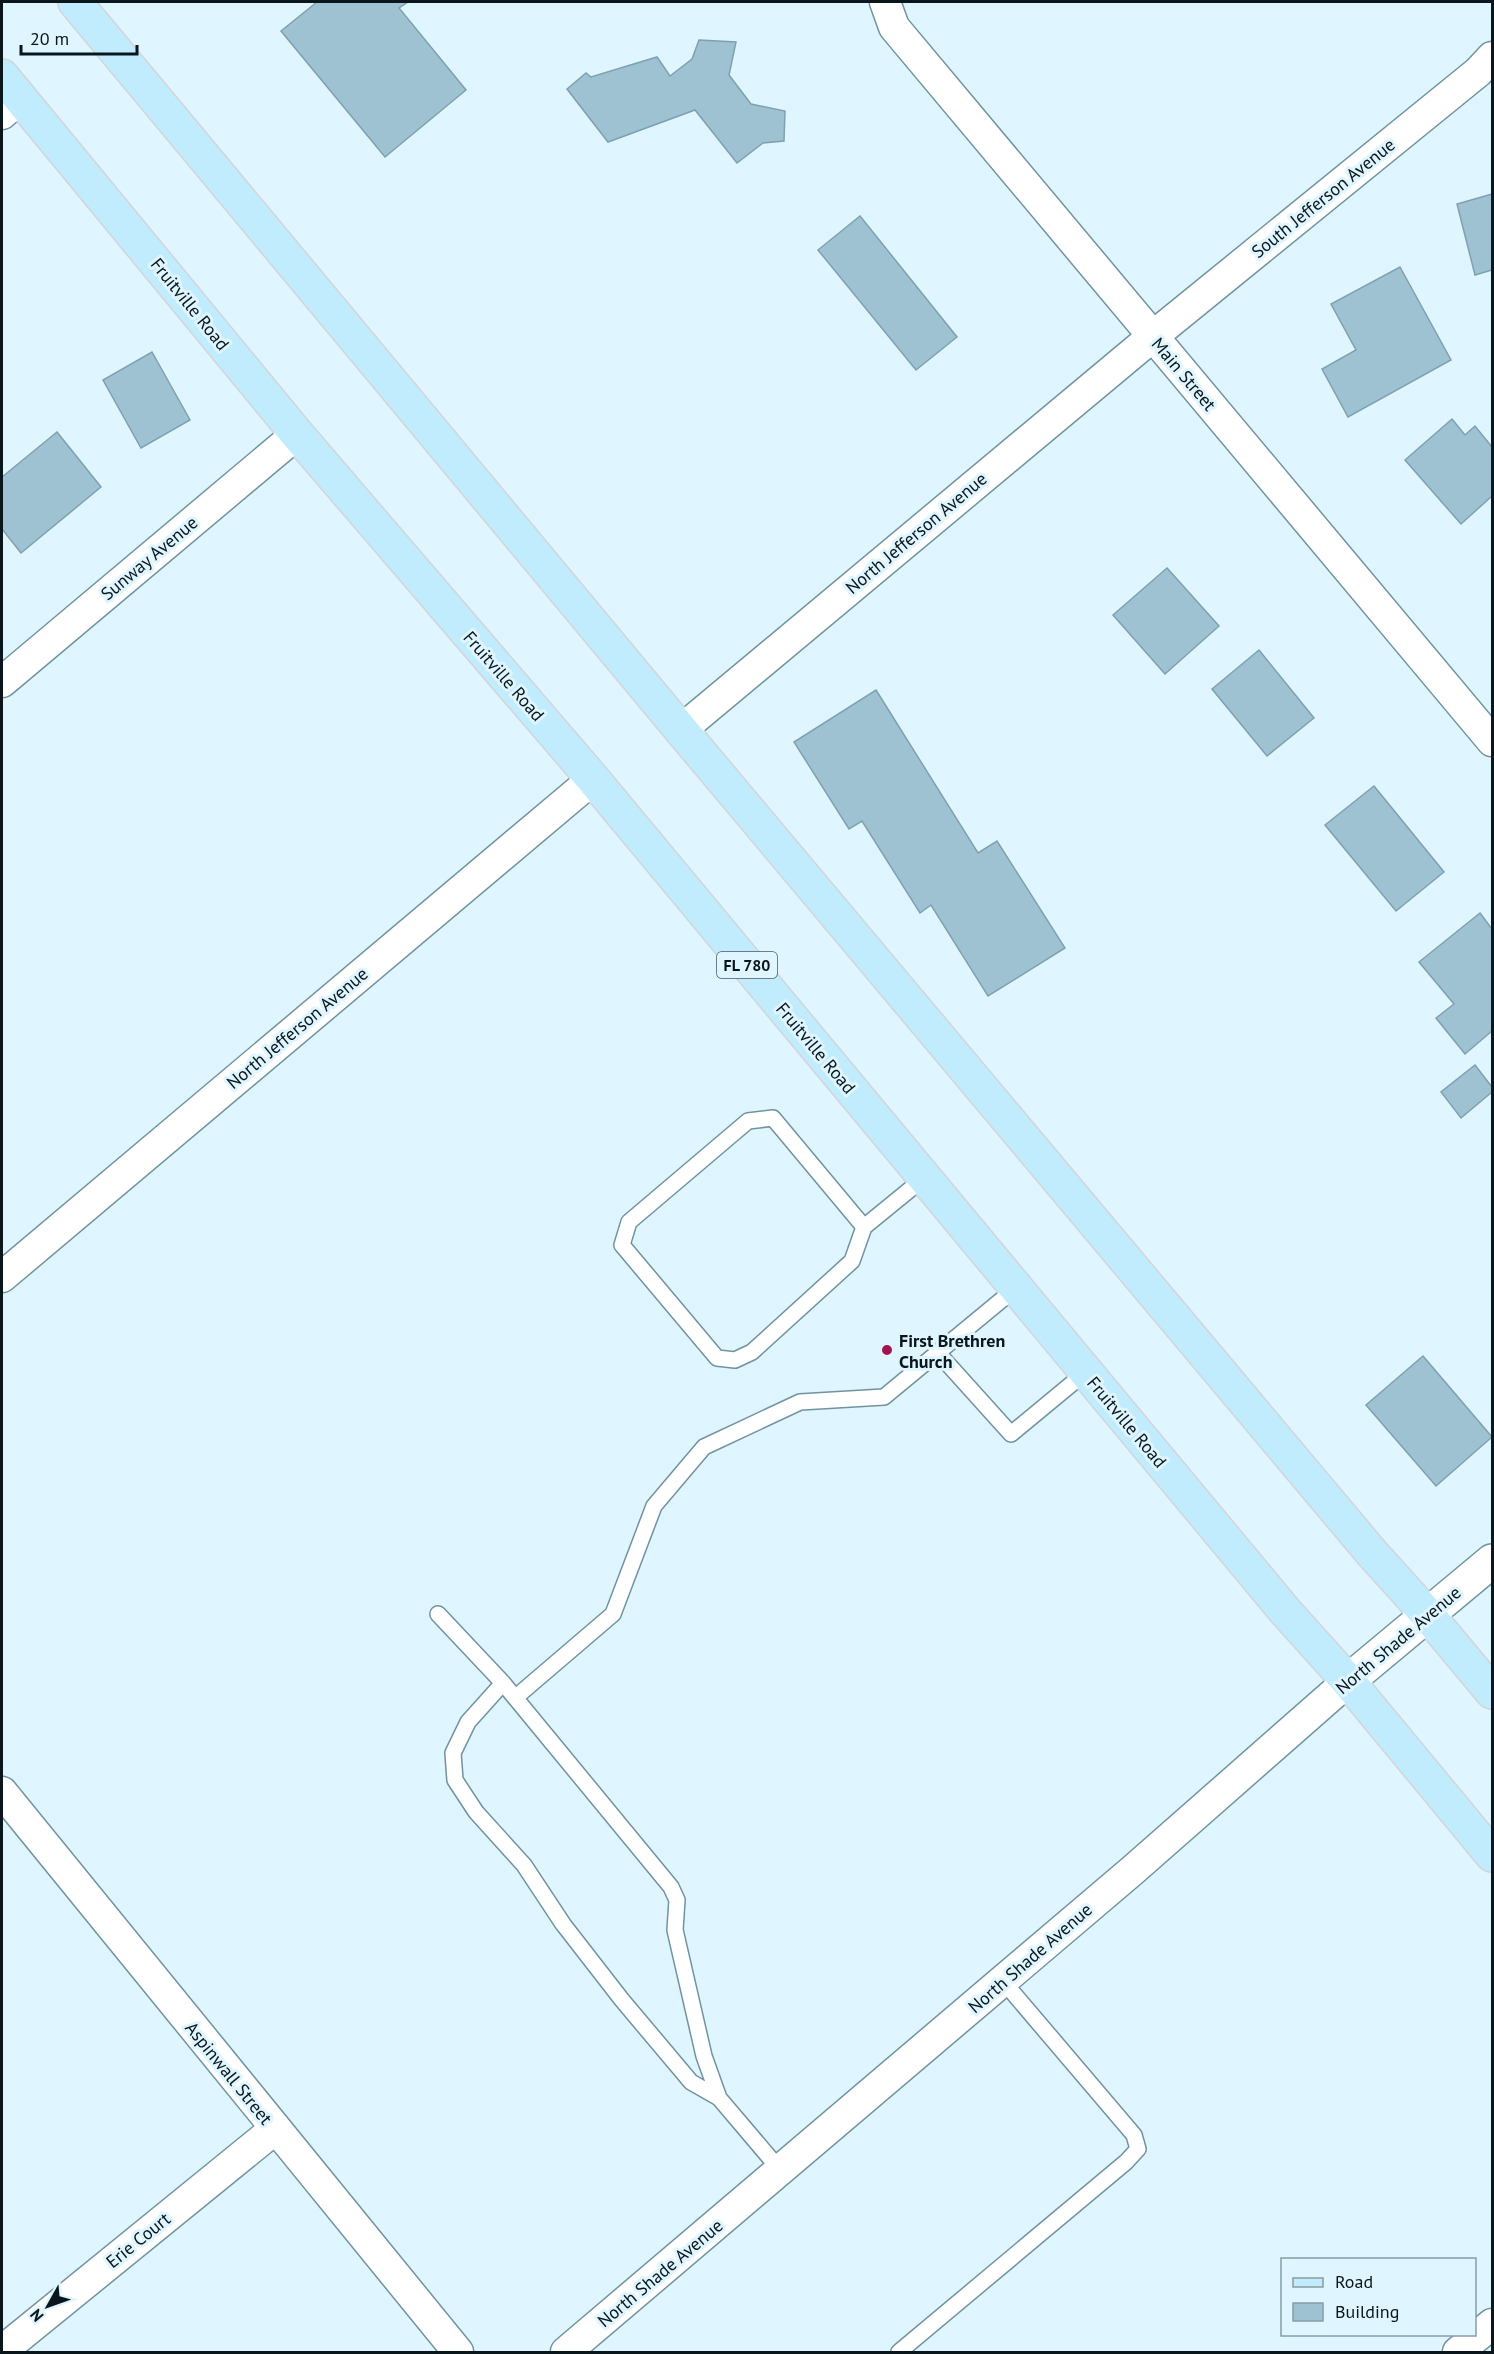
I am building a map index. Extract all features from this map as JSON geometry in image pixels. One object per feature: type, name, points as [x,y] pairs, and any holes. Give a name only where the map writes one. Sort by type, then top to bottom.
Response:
[{"type":"main road","points":[[75,2],[681,730],[1356,1534],[1492,1692]]},
{"type":"main road","name":"Fruitville Road","points":[[8,96],[592,779],[1285,1611],[1348,1681],[1492,1855]]},
{"type":"street","name":"Main Street","points":[[885,2],[894,27],[1492,741]]},
{"type":"street","name":"South Jefferson Avenue","points":[[1152,337],[1469,80],[1492,57]]},
{"type":"street","name":"North Jefferson Avenue","points":[[681,730],[1152,337]]},
{"type":"street","name":"Sunway Avenue","points":[[2,682],[297,434]]},
{"type":"street","name":"North Jefferson Avenue","points":[[2,1277],[592,779]]},
{"type":"street","name":"North Shade Avenue","points":[[566,2352],[1003,1981],[1348,1681],[1492,1561]]},
{"type":"street","name":"Aspinwall Street","points":[[7,1809],[458,2352]]},
{"type":"street","name":"Erie Court","points":[[2,2351],[275,2129]]},
{"type":"street","points":[[1458,2352],[1492,2324]]},
{"type":"lane","points":[[864,1227],[773,1118],[748,1121],[629,1221],[622,1245],[717,1358],[735,1360],[752,1352],[852,1261],[864,1227],[924,1178]]},
{"type":"lane","points":[[516,1697],[613,1614],[654,1506],[704,1447],[800,1402],[884,1397],[1016,1288]]},
{"type":"lane","points":[[938,1353],[1011,1434],[1086,1372]]},
{"type":"lane","points":[[438,1614],[516,1697],[584,1784],[671,1887],[677,1900],[675,1930],[704,2056],[719,2098]]},
{"type":"lane","points":[[503,1683],[468,1722],[453,1753],[455,1780],[476,1812],[524,1865],[563,1924],[622,2000],[691,2082],[719,2098],[781,2171]]},
{"type":"lane","points":[[899,2352],[1126,2162],[1138,2149],[1134,2135],[1003,1981]]},
{"type":"building","points":[[317,2],[408,2],[399,8],[466,90],[385,157],[281,31]]},
{"type":"building","points":[[699,40],[736,42],[729,75],[751,104],[785,111],[784,141],[763,143],[737,163],[695,110],[608,142],[567,89],[586,73],[591,77],[657,57],[670,76],[692,59]]},
{"type":"building","points":[[1492,194],[1492,270],[1475,275],[1457,204]]},
{"type":"building","points":[[860,216],[957,337],[916,370],[818,250]]},
{"type":"building","points":[[1400,267],[1451,360],[1348,417],[1322,369],[1356,350],[1331,304]]},
{"type":"building","points":[[152,352],[190,420],[141,448],[103,380]]},
{"type":"building","points":[[1452,419],[1465,435],[1475,426],[1492,447],[1492,496],[1461,524],[1405,460]]},
{"type":"building","points":[[57,432],[101,487],[21,553],[2,529],[2,477]]},
{"type":"building","points":[[1167,568],[1219,626],[1165,674],[1113,615]]},
{"type":"building","points":[[1259,650],[1314,718],[1267,756],[1212,689]]},
{"type":"building","points":[[876,690],[978,853],[997,841],[1065,948],[988,996],[931,905],[920,913],[862,821],[849,829],[794,742]]},
{"type":"building","points":[[1374,786],[1444,872],[1396,911],[1325,825]]},
{"type":"building","points":[[1480,913],[1492,929],[1492,1031],[1465,1054],[1436,1018],[1454,1004],[1419,962]]},
{"type":"building","points":[[1475,1065],[1492,1087],[1492,1092],[1461,1118],[1441,1092]]},
{"type":"building","points":[[1423,1356],[1492,1437],[1436,1486],[1366,1405]]},
{"type":"place","name":"First Brethren Church","points":[[887,1350]]}]
